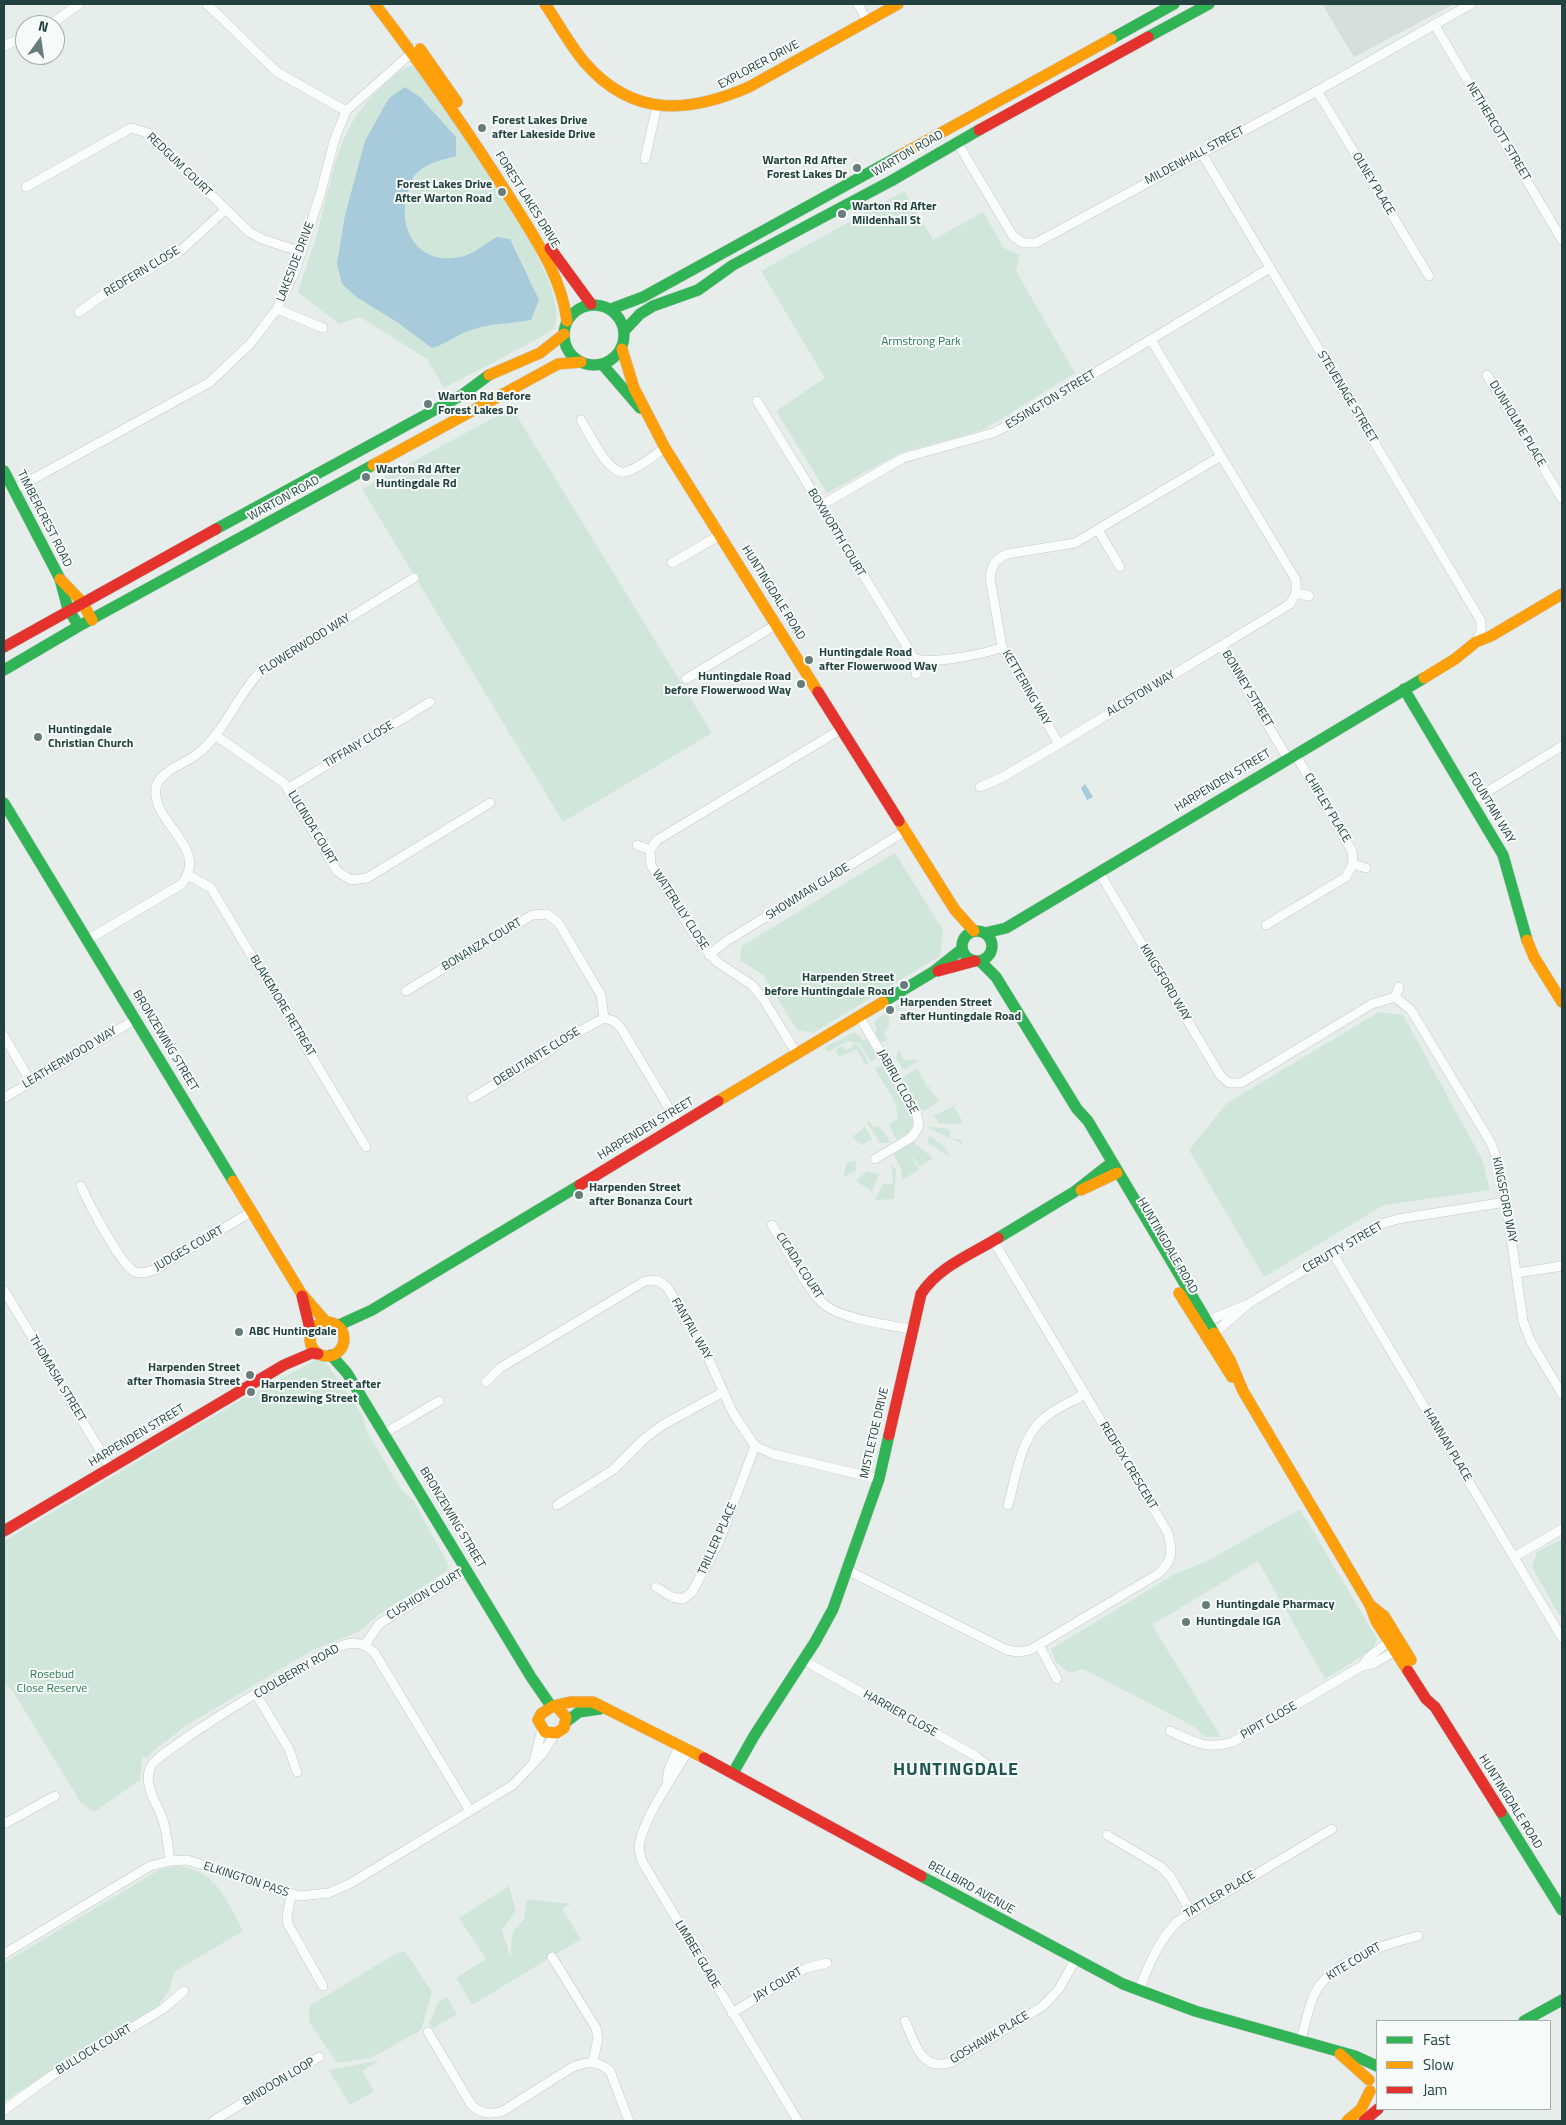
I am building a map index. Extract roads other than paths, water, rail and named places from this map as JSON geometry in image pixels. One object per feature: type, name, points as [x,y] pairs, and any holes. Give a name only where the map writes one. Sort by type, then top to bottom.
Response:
[{"type":"street","points":[[64,15],[79,4]]},
{"type":"street","points":[[207,4],[277,72],[346,111]]},
{"type":"street","name":"FOREST LAKES DRIVE","points":[[375,4],[415,50],[496,161],[557,259],[591,304]]},
{"type":"street","name":"FOREST LAKES DRIVE","points":[[385,4],[490,166],[549,263],[561,287],[567,321]]},
{"type":"street","name":"EXPLORER DRIVE","points":[[545,4],[592,70],[618,90],[658,106],[684,107],[722,100],[779,71],[898,4]]},
{"type":"street","points":[[858,4],[867,21]]},
{"type":"street","name":"WARTON ROAD","points":[[611,309],[643,296],[1174,4]]},
{"type":"street","name":"WARTON ROAD","points":[[625,330],[640,314],[653,306],[698,290],[733,265],[891,182],[957,142],[1209,4]]},
{"type":"street","name":"MILDENHALL STREET","points":[[957,142],[1013,236],[1023,242],[1036,243],[1201,152],[1317,91],[1471,4]]},
{"type":"street","name":"NETHERCOTT STREET","points":[[1434,24],[1562,240]]},
{"type":"street","name":"LAKESIDE DRIVE","points":[[13,490],[210,382],[250,344],[277,309],[295,272],[320,195],[335,138],[346,111],[415,50]]},
{"type":"street","name":"OLNEY PLACE","points":[[1317,91],[1429,276]]},
{"type":"street","points":[[645,159],[658,106]]},
{"type":"street","name":"REDGUM COURT","points":[[26,187],[131,128],[148,133],[249,232],[262,239],[301,252]]},
{"type":"street","name":"STEVENAGE STREET","points":[[1201,152],[1482,621],[1481,631],[1475,643]]},
{"type":"street","name":"REDFERN CLOSE","points":[[79,312],[100,297],[179,252],[225,210]]},
{"type":"street","name":"ESSINGTON STREET","points":[[820,506],[903,458],[994,433],[1270,268]]},
{"type":"street","points":[[581,362],[568,351],[564,334],[567,321],[573,313],[591,304],[611,309],[622,322],[625,330],[622,349],[610,361],[602,364]]},
{"type":"street","points":[[277,309],[323,328]]},
{"type":"street","name":"WARTON ROAD","points":[[4,647],[82,602],[454,399],[494,372],[536,357],[550,348],[564,334]]},
{"type":"street","points":[[1151,340],[1296,580],[1296,593],[1308,596]]},
{"type":"street","name":"HUNTINGDALE ROAD","points":[[622,349],[624,361],[648,418],[665,448],[843,728],[955,910],[980,932]]},
{"type":"street","name":"WARTON ROAD","points":[[4,670],[79,626],[558,364],[581,362],[591,365],[602,364]]},
{"type":"street","name":"HUNTINGDALE ROAD","points":[[602,364],[648,418]]},
{"type":"street","name":"DUNHOLME PLACE","points":[[1487,375],[1562,499]]},
{"type":"street","name":"BOXWORTH COURT","points":[[757,401],[910,654],[920,660]]},
{"type":"street","points":[[582,420],[608,465],[617,471],[626,472],[665,448]]},
{"type":"street","name":"KETTERING WAY","points":[[1059,744],[1002,648],[990,578],[992,566],[998,558],[1007,554],[1074,544],[1221,456]]},
{"type":"street","name":"TIMBERCREST ROAD","points":[[4,471],[60,580],[68,610],[79,626]]},
{"type":"street","points":[[1098,530],[1120,567]]},
{"type":"street","points":[[672,563],[720,535]]},
{"type":"street","name":"FLOWERWOOD WAY","points":[[188,875],[191,865],[188,853],[158,802],[156,787],[166,773],[196,754],[214,735],[250,682],[259,673],[414,578]]},
{"type":"street","name":"TIMBERCREST ROAD","points":[[60,580],[82,602],[92,620]]},
{"type":"street","name":"ALCISTON WAY","points":[[980,787],[1001,778],[1059,744],[1290,604],[1296,593]]},
{"type":"street","name":"HARPENDEN STREET","points":[[933,972],[984,956],[1006,928],[1455,659],[1482,638],[1491,636],[1562,594]]},
{"type":"street","points":[[686,679],[777,624]]},
{"type":"street","name":"HARPENDEN STREET","points":[[1455,659],[1464,658],[1487,644],[1491,636]]},
{"type":"street","name":"BONNEY STREET","points":[[1221,646],[1291,756]]},
{"type":"street","points":[[916,674],[920,660],[984,654],[1002,648]]},
{"type":"street","name":"FOUNTAIN WAY","points":[[1404,689],[1503,855],[1527,941],[1534,957],[1562,1002]]},
{"type":"street","name":"TIFFANY CLOSE","points":[[289,788],[430,702]]},
{"type":"street","points":[[637,845],[650,850],[657,840],[843,728]]},
{"type":"street","name":"LUCINDA COURT","points":[[214,735],[279,779],[289,788],[337,872],[351,880],[367,878],[490,803]]},
{"type":"street","points":[[1472,801],[1562,746]]},
{"type":"street","name":"CHIFLEY PLACE","points":[[1291,756],[1352,851],[1353,864]]},
{"type":"street","name":"BRONZEWING STREET","points":[[4,803],[301,1294],[337,1333],[347,1373]]},
{"type":"street","name":"SHOWMAN GLADE","points":[[709,955],[725,942],[907,830]]},
{"type":"street","name":"WATERLILY CLOSE","points":[[650,850],[651,865],[696,938],[709,955],[752,985],[764,1000],[797,1054]]},
{"type":"street","points":[[1266,925],[1346,877],[1353,864],[1366,868]]},
{"type":"street","name":"KINGSFORD WAY","points":[[1099,872],[1220,1075],[1229,1083],[1241,1083],[1372,1004],[1395,997],[1411,1010],[1491,1144],[1499,1165],[1506,1202],[1523,1321],[1531,1342],[1562,1394]]},
{"type":"street","points":[[87,940],[182,884],[188,875]]},
{"type":"street","name":"BLAKEMORE RETREAT","points":[[188,875],[211,888],[366,1147]]},
{"type":"street","name":"HUNTINGDALE ROAD","points":[[955,910],[962,946]]},
{"type":"street","name":"BONANZA COURT","points":[[406,991],[532,915],[547,914],[558,922],[601,995],[604,1018]]},
{"type":"street","name":"HARPENDEN STREET","points":[[4,1531],[284,1365],[312,1354],[331,1356],[337,1333],[372,1310],[933,972],[962,946],[966,935],[1006,928]]},
{"type":"street","points":[[962,946],[966,957],[984,956],[991,940],[980,932]]},
{"type":"street","name":"HUNTINGDALE ROAD","points":[[984,956],[1078,1109],[1083,1125],[1210,1336],[1223,1366],[1243,1391],[1370,1604],[1376,1621],[1396,1644],[1426,1699],[1435,1707],[1562,1910]]},
{"type":"street","points":[[1395,997],[1399,987]]},
{"type":"street","name":"JABIRU CLOSE","points":[[860,1016],[916,1112],[919,1126],[912,1137],[875,1159]]},
{"type":"street","points":[[604,1018],[614,1021],[621,1028],[679,1125]]},
{"type":"street","name":"DEBUTANTE CLOSE","points":[[472,1098],[545,1054],[565,1039],[604,1018]]},
{"type":"street","name":"LEATHERWOOD WAY","points":[[4,1098],[136,1019]]},
{"type":"street","points":[[4,1036],[31,1082]]},
{"type":"street","name":"MISTLETOE DRIVE","points":[[729,1771],[803,1660],[833,1609],[879,1479],[921,1294],[928,1283],[938,1274],[1111,1170]]},
{"type":"street","name":"JUDGES COURT","points":[[81,1186],[90,1206],[125,1263],[134,1271],[146,1273],[252,1212]]},
{"type":"street","name":"CERUTTY STREET","points":[[1210,1336],[1248,1304],[1381,1224],[1398,1219],[1506,1202]]},
{"type":"street","name":"CICADA COURT","points":[[772,1225],[815,1295],[825,1305],[840,1313],[913,1330]]},
{"type":"street","name":"REDFOX CRESCENT","points":[[847,1570],[1007,1650],[1024,1651],[1039,1646],[1158,1574],[1168,1564],[1172,1549],[1168,1533],[993,1240]]},
{"type":"street","name":"HANNAN PLACE","points":[[1332,1252],[1562,1638]]},
{"type":"street","points":[[1516,1273],[1562,1266]]},
{"type":"street","name":"FANTAIL WAY","points":[[486,1382],[500,1368],[636,1286],[645,1281],[657,1280],[667,1287],[702,1344],[733,1413],[755,1446]]},
{"type":"street","name":"THOMASIA STREET","points":[[4,1290],[110,1467]]},
{"type":"street","name":"BRONZEWING STREET","points":[[301,1294],[310,1336]]},
{"type":"street","name":"CERUTTY STREET","points":[[1202,1323],[1248,1304]]},
{"type":"street","name":"HARPENDEN STREET","points":[[284,1365],[310,1336],[315,1327],[337,1333]]},
{"type":"street","points":[[310,1336],[311,1345],[318,1354]]},
{"type":"street","name":"BRONZEWING STREET","points":[[331,1356],[347,1373],[531,1677],[554,1706]]},
{"type":"street","points":[[557,1505],[613,1470],[644,1439],[661,1426],[724,1392]]},
{"type":"street","points":[[1008,1505],[1027,1440],[1033,1429],[1043,1418],[1085,1394]]},
{"type":"street","points":[[385,1433],[439,1402]]},
{"type":"street","points":[[755,1446],[773,1454],[879,1479]]},
{"type":"street","name":"TRILLER PLACE","points":[[656,1587],[672,1597],[683,1599],[692,1592],[719,1542],[755,1446]]},
{"type":"street","points":[[1514,1557],[1562,1528]]},
{"type":"street","name":"CUSHION COURT","points":[[365,1645],[379,1624],[467,1570]]},
{"type":"street","name":"COOLBERRY ROAD","points":[[170,1861],[163,1821],[148,1784],[150,1767],[163,1753],[256,1694],[343,1645],[354,1643],[365,1645]]},
{"type":"street","name":"PIPIT CLOSE","points":[[1170,1731],[1203,1746],[1216,1746],[1233,1742],[1362,1666],[1375,1663],[1396,1644]]},
{"type":"street","points":[[365,1645],[374,1652],[470,1811]]},
{"type":"street","points":[[1039,1646],[1057,1678]]},
{"type":"street","name":"HARRIER CLOSE","points":[[803,1660],[974,1755],[995,1771]]},
{"type":"street","name":"BRONZEWING STREET","points":[[531,1677],[539,1715]]},
{"type":"street","points":[[256,1694],[289,1749],[297,1772]]},
{"type":"street","name":"BELLBIRD AVENUE","points":[[554,1706],[584,1701],[593,1702],[729,1771],[1075,1960],[1139,1990],[1195,2011],[1355,2056],[1376,2067]]},
{"type":"street","points":[[554,1706],[565,1713],[566,1722],[564,1728],[556,1734],[550,1734],[542,1729],[539,1715],[546,1707],[554,1706]]},
{"type":"street","name":"BELLBIRD AVENUE","points":[[566,1722],[586,1709],[607,1710]]},
{"type":"street","name":"ELKINGTON PASS","points":[[534,1761],[542,1729]]},
{"type":"street","name":"ELKINGTON PASS","points":[[4,1954],[150,1866],[170,1861],[187,1860],[212,1867],[291,1895],[308,1897],[329,1893],[339,1889],[513,1785],[542,1754],[556,1734]]},
{"type":"street","name":"LIMBEE GLADE","points":[[684,1749],[669,1769],[668,1782],[642,1835],[639,1849],[643,1863],[798,2121]]},
{"type":"street","points":[[4,1824],[55,1796]]},
{"type":"street","name":"TATTLER PLACE","points":[[1139,1990],[1156,1948],[1167,1932],[1178,1921],[1332,1829]]},
{"type":"street","points":[[1107,1835],[1161,1867],[1170,1876],[1191,1912]]},
{"type":"street","points":[[291,1895],[288,1924],[323,1986]]},
{"type":"street","name":"KITE COURT","points":[[1300,2040],[1314,1996],[1322,1981],[1337,1970],[1385,1944],[1418,1936]]},
{"type":"street","points":[[552,1957],[596,2028],[598,2043],[593,2062]]},
{"type":"street","name":"GOSHAWK PLACE","points":[[905,2021],[919,2052],[926,2060],[933,2065],[943,2065],[952,2062],[1043,2006],[1059,1989],[1075,1960]]},
{"type":"street","name":"JAY COURT","points":[[732,2013],[806,1968],[827,1963]]},
{"type":"street","name":"BULLOCK COURT","points":[[4,2110],[50,2076],[163,2009],[184,1991]]},
{"type":"street","points":[[1526,2020],[1562,2000]]},
{"type":"street","points":[[428,2032],[472,2106],[481,2112],[491,2114],[503,2111],[582,2062],[593,2062],[604,2065],[610,2071],[629,2121]]},
{"type":"street","name":"BELLBIRD AVENUE","points":[[1338,2052],[1372,2090]]},
{"type":"street","name":"BINDOON LOOP","points":[[213,2121],[319,2057]]},
{"type":"street","points":[[1347,2121],[1361,2109],[1372,2090],[1376,2072]]},
{"type":"street","points":[[1364,2121],[1377,2110]]},
{"type":"water","points":[[405,87],[420,97],[456,137],[456,156],[434,162],[419,171],[411,182],[405,204],[405,218],[408,231],[414,242],[423,251],[434,256],[448,258],[468,255],[497,237],[510,239],[539,300],[531,320],[476,328],[432,348],[397,322],[358,298],[342,284],[337,264],[345,215],[365,141],[389,98]]},
{"type":"water","points":[[1085,784],[1093,797],[1087,800],[1081,788]]},
{"type":"place","name":"Forest Lakes Drive after Lakeside Drive","points":[[482,128]]},
{"type":"place","name":"Warton Rd After Forest Lakes Dr","points":[[857,168]]},
{"type":"place","name":"Forest Lakes Drive After Warton Road","points":[[502,192]]},
{"type":"place","name":"Warton Rd After Mildenhall St","points":[[842,214]]},
{"type":"place","name":"Warton Rd Before Forest Lakes Dr","points":[[428,404]]},
{"type":"place","name":"Warton Rd After Huntingdale Rd","points":[[366,477]]},
{"type":"place","name":"Huntingdale Road after Flowerwood Way","points":[[809,660]]},
{"type":"place","name":"Huntingdale Road before Flowerwood Way","points":[[801,684]]},
{"type":"place","name":"Huntingdale Christian Church","points":[[38,737]]},
{"type":"place","name":"Harpenden Street before Huntingdale Road","points":[[904,985]]},
{"type":"place","name":"Harpenden Street after Huntingdale Road","points":[[890,1010]]},
{"type":"place","name":"Harpenden Street after Bonanza Court","points":[[579,1195]]},
{"type":"place","name":"ABC Huntingdale","points":[[239,1332]]},
{"type":"place","name":"Harpenden Street after Thomasia Street","points":[[250,1375]]},
{"type":"place","name":"Harpenden Street after Bronzewing Street","points":[[251,1392]]},
{"type":"place","name":"Huntingdale Pharmacy","points":[[1206,1605]]},
{"type":"place","name":"Huntingdale IGA","points":[[1186,1622]]},
{"type":"district","name":"HUNTINGDALE","points":[[956,1771]]},
{"type":"park label","name":"Armstrong Park","points":[[921,342]]},
{"type":"park label","name":"Rosebud Close Reserve","points":[[52,1682]]}]
